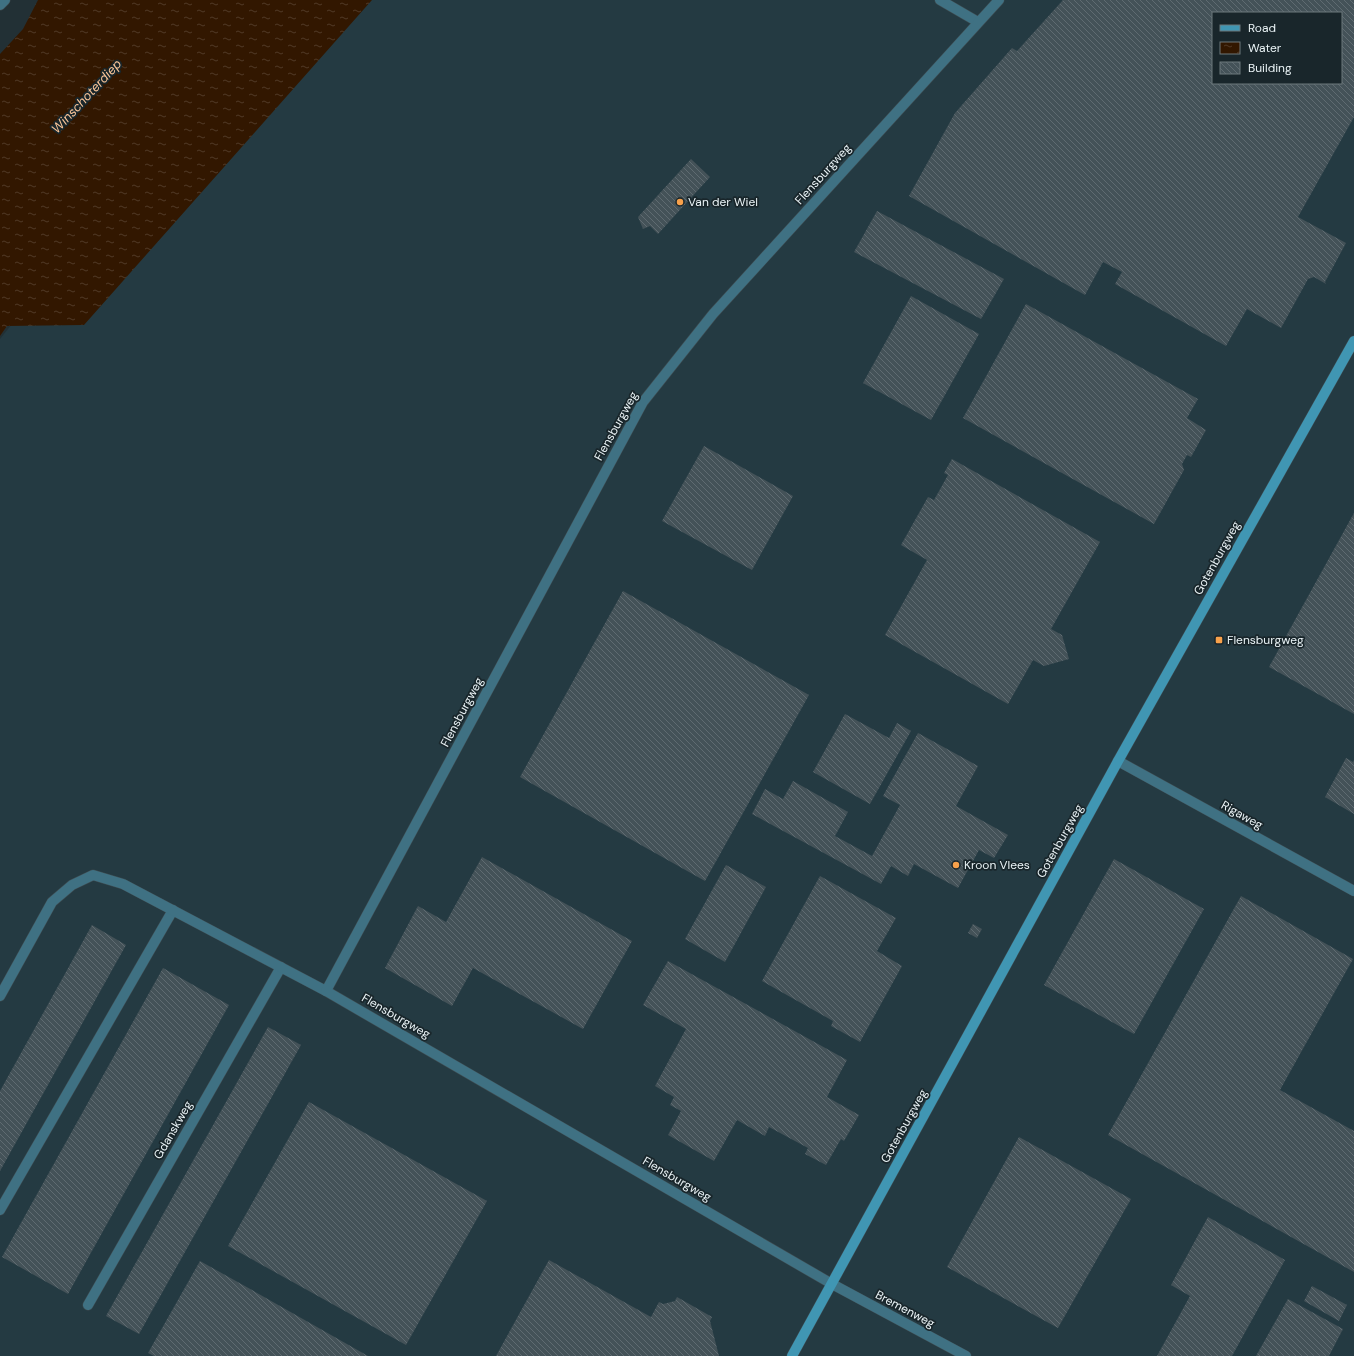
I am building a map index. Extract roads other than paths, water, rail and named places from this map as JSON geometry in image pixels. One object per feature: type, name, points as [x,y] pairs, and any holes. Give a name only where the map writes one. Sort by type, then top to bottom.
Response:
[{"type":"street","points":[[0,5],[5,0]]},
{"type":"street","points":[[940,0],[978,22]]},
{"type":"street","name":"Flensburgweg","points":[[832,1284],[326,991],[643,402],[714,314],[999,0]]},
{"type":"street","name":"Gotenburgweg","points":[[792,1356],[1118,761],[1354,341]]},
{"type":"street","name":"Rigaweg","points":[[1118,761],[1354,891]]},
{"type":"street","points":[[0,996],[52,902],[72,885],[93,876],[123,884],[326,991]]},
{"type":"street","points":[[0,1210],[173,910]]},
{"type":"street","name":"Gdanskweg","points":[[88,1305],[281,967]]},
{"type":"street","name":"Bremenweg","points":[[832,1284],[966,1356]]},
{"type":"water","name":"Winschoterdiep","points":[[38,0],[372,0],[84,325],[7,326],[0,336],[0,54],[23,29]]},
{"type":"place","name":"Van der Wiel","points":[[680,202]]},
{"type":"place","name":"Flensburgweg","points":[[1219,640]]},
{"type":"place","name":"Kroon Vlees","points":[[956,865]]}]
